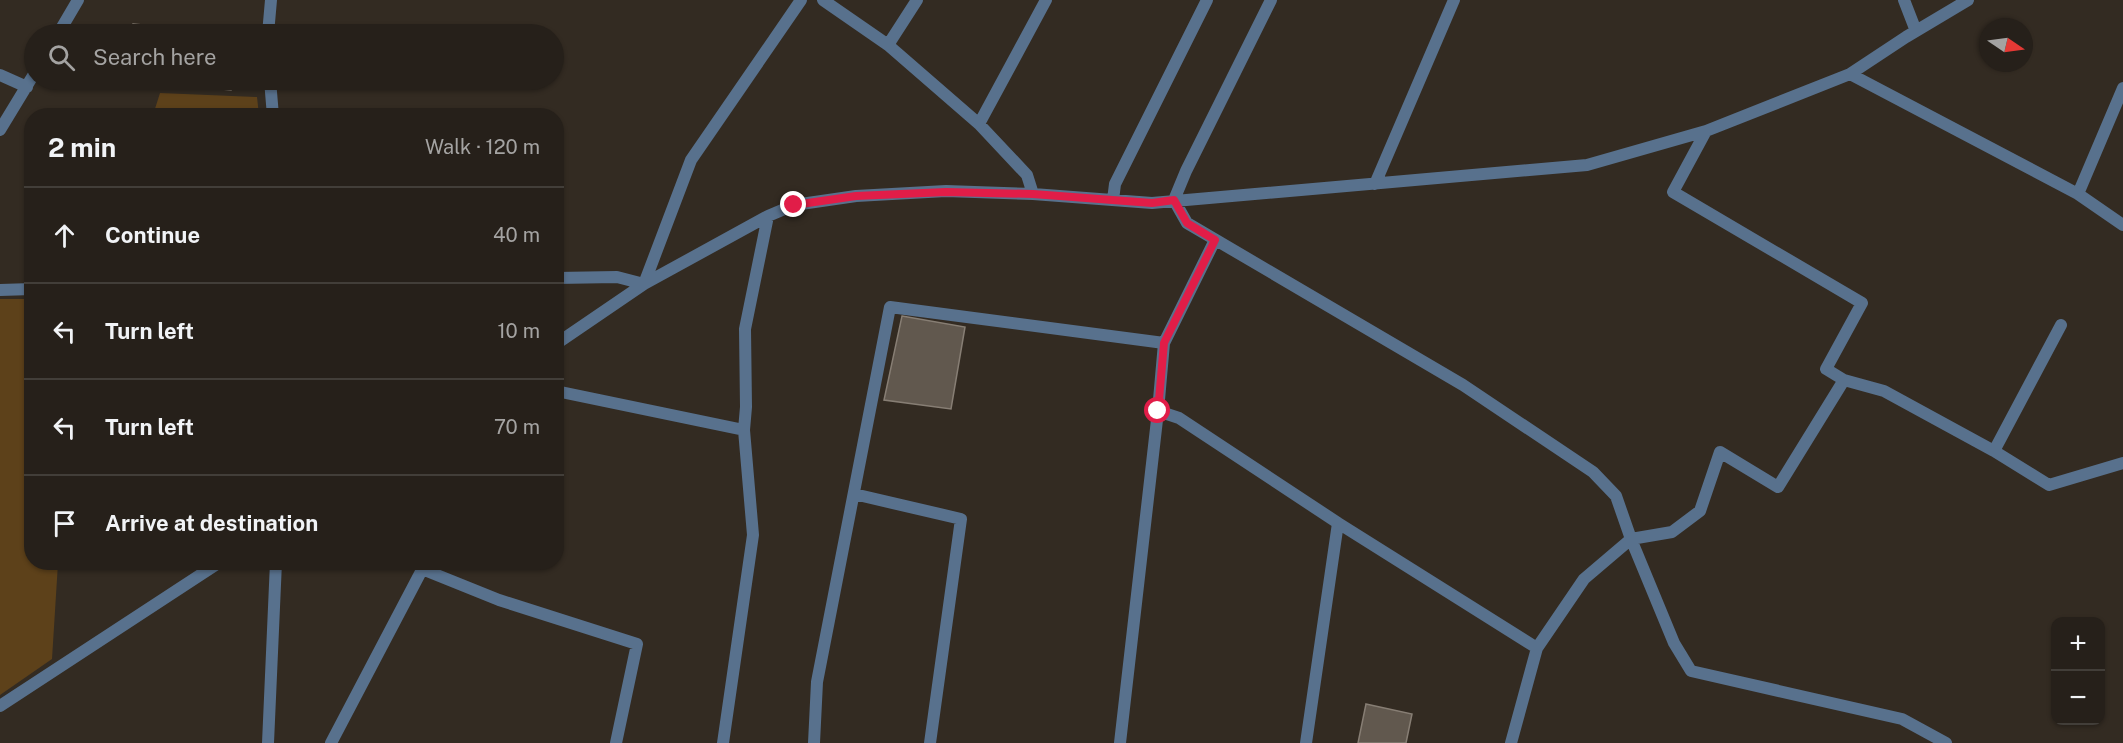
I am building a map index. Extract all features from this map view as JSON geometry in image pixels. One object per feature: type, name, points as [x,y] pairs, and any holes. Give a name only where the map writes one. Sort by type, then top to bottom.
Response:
[{"type":"street","points":[[64,24],[78,0]]},
{"type":"street","points":[[269,24],[271,0]]},
{"type":"street","points":[[644,284],[691,160],[801,0]]},
{"type":"street","points":[[823,0],[888,45],[979,124],[1027,175],[1033,194]]},
{"type":"street","points":[[888,45],[917,0]]},
{"type":"street","points":[[979,124],[1046,0]]},
{"type":"street","points":[[1113,200],[1115,184],[1208,0]]},
{"type":"street","points":[[1174,200],[1186,171],[1271,0]]},
{"type":"street","points":[[1375,184],[1455,0]]},
{"type":"street","points":[[1904,0],[1916,31]]},
{"type":"street","points":[[564,339],[644,284],[768,216],[794,205],[856,196],[946,192],[1033,194],[1152,203],[1587,165],[1706,131],[1850,74],[1968,0]]},
{"type":"street","points":[[1850,74],[2078,194],[2123,225]]},
{"type":"street","points":[[0,75],[24,86]]},
{"type":"street","points":[[2078,194],[2123,88]]},
{"type":"street","points":[[0,130],[25,90]]},
{"type":"street","points":[[271,90],[272,108]]},
{"type":"street","points":[[1706,131],[1673,192],[1862,303],[1827,369],[1844,380],[1884,391],[1994,451],[2049,485],[2123,463]]},
{"type":"street","points":[[1174,200],[1187,223],[1464,385],[1593,472],[1616,496],[1631,539],[1674,643],[1691,671],[1902,719],[1946,743]]},
{"type":"street","points":[[723,743],[753,535],[744,430],[745,329],[768,216]]},
{"type":"street","points":[[1120,743],[1164,343],[1215,240]]},
{"type":"street","points":[[564,278],[617,277],[644,284]]},
{"type":"street","points":[[0,291],[24,290]]},
{"type":"street","points":[[814,743],[817,682],[890,307],[1164,343]]},
{"type":"street","points":[[1994,451],[2061,325]]},
{"type":"street","points":[[1511,743],[1537,648],[1584,579],[1631,539],[1672,532],[1700,511],[1720,452],[1778,487],[1844,380]]},
{"type":"street","points":[[564,393],[744,430]]},
{"type":"street","points":[[1158,411],[1179,418],[1338,523],[1537,648]]},
{"type":"street","points":[[854,494],[961,519],[930,743]]},
{"type":"street","points":[[1306,743],[1338,523]]},
{"type":"street","points":[[0,706],[208,570]]},
{"type":"street","points":[[268,743],[276,570]]},
{"type":"street","points":[[331,743],[422,570]]},
{"type":"street","points":[[433,570],[499,600],[637,645],[616,743]]},
{"type":"shaded area","points":[[160,93],[257,97],[258,108],[155,108]]},
{"type":"shaded area","points":[[0,299],[24,299],[24,570],[58,570],[52,659],[0,695]]},
{"type":"building","points":[[902,316],[965,327],[951,409],[884,400]]},
{"type":"building","points":[[1366,704],[1412,714],[1406,743],[1358,743]]},
{"type":"route","points":[[794,205],[856,196],[946,192],[1033,194],[1152,203],[1174,200],[1187,223],[1215,240],[1164,343],[1158,411]]}]
